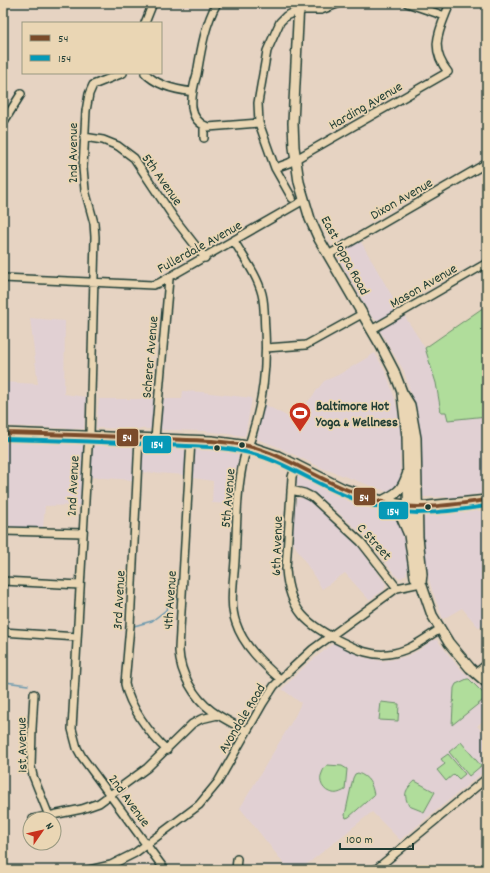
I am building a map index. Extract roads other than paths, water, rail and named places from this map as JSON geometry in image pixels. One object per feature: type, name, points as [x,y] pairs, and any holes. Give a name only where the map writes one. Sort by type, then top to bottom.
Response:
[{"type":"main road","name":"East Joppa Road","points":[[299,7],[294,110],[296,159],[304,200],[312,224],[328,255],[394,371],[402,392],[410,405],[416,438],[413,507]]},
{"type":"main road","name":"East Joppa Road","points":[[402,392],[413,507]]},
{"type":"main road","points":[[3,433],[90,435],[224,442],[248,446],[265,451],[296,464],[344,489],[382,501],[413,507],[487,500]]},
{"type":"main road","points":[[382,501],[401,490],[406,479],[408,467]]},
{"type":"main road","points":[[382,501],[400,514],[409,535],[416,577],[440,629],[457,653],[487,683]]},
{"type":"main road","points":[[409,535],[413,507]]},
{"type":"main road","points":[[413,507],[422,574],[420,583]]},
{"type":"street","points":[[145,22],[153,3]]},
{"type":"street","points":[[217,3],[206,30],[193,92],[192,103],[194,113],[198,121],[204,126],[215,127],[259,122]]},
{"type":"street","points":[[292,198],[275,168],[259,122],[258,103],[269,44],[282,19],[299,7],[321,10],[340,3]]},
{"type":"street","points":[[407,3],[445,16],[450,3]]},
{"type":"street","name":"Harding Avenue","points":[[275,168],[286,165],[448,72],[442,65],[436,46],[445,16]]},
{"type":"street","name":"2nd Avenue","points":[[120,74],[93,85],[89,94],[86,111],[84,137],[83,180],[95,237],[95,281],[90,435],[88,448],[73,722],[74,739],[82,757],[165,870]]},
{"type":"street","points":[[146,74],[164,86],[193,92]]},
{"type":"street","points":[[3,123],[21,94]]},
{"type":"street","points":[[204,126],[204,138]]},
{"type":"street","name":"5th Avenue","points":[[84,137],[103,140],[118,146],[134,158],[174,218],[205,258]]},
{"type":"street","name":"Dixon Avenue","points":[[328,255],[487,163]]},
{"type":"street","name":"Fullerdale Avenue","points":[[3,278],[95,281],[153,285],[169,279],[304,200]]},
{"type":"street","name":"5th Avenue","points":[[234,241],[253,273],[262,294],[264,304],[266,348],[266,367],[261,398],[252,435],[244,458],[239,489],[233,595],[234,613],[235,622],[243,638],[257,656],[280,680]]},
{"type":"street","name":"Mason Avenue","points":[[371,330],[487,263]]},
{"type":"street","name":"Scherer Avenue","points":[[155,438],[169,279]]},
{"type":"street","points":[[266,348],[306,345],[362,314]]},
{"type":"street","name":"3rd Avenue","points":[[139,438],[126,684],[127,694],[131,704],[156,739],[167,750]]},
{"type":"street","name":"4th Avenue","points":[[191,440],[179,652],[184,674],[203,704],[218,715],[247,731]]},
{"type":"street","name":"6th Avenue","points":[[296,464],[293,470],[291,490],[286,569],[288,588],[294,603],[305,619],[316,629],[330,637],[366,653],[384,655],[408,649],[440,629]]},
{"type":"street","name":"C Street","points":[[291,490],[302,492],[312,497],[354,535],[397,588]]},
{"type":"street","points":[[3,531],[83,533]]},
{"type":"street","points":[[3,581],[80,585]]},
{"type":"street","name":"Avondale Road","points":[[89,870],[119,861],[135,853],[205,799],[218,782],[263,703],[280,680],[304,656],[397,588],[420,583]]},
{"type":"street","points":[[3,632],[77,637]]},
{"type":"street","points":[[476,673],[487,664]]},
{"type":"street","name":"1st Avenue","points":[[34,694],[31,768],[47,811]]},
{"type":"street","points":[[62,813],[90,807],[110,796],[147,768],[167,750],[185,729],[194,722],[210,716],[218,715]]},
{"type":"street","points":[[375,870],[487,778]]},
{"type":"street","points":[[236,870],[237,859]]},
{"type":"waterway","points":[[134,626],[152,621],[166,610],[169,600],[179,599]]},
{"type":"waterway","points":[[3,679],[5,682],[28,685]]},
{"type":"place","name":"Baltimore Hot Yoga & Wellness","points":[[300,432]]}]
